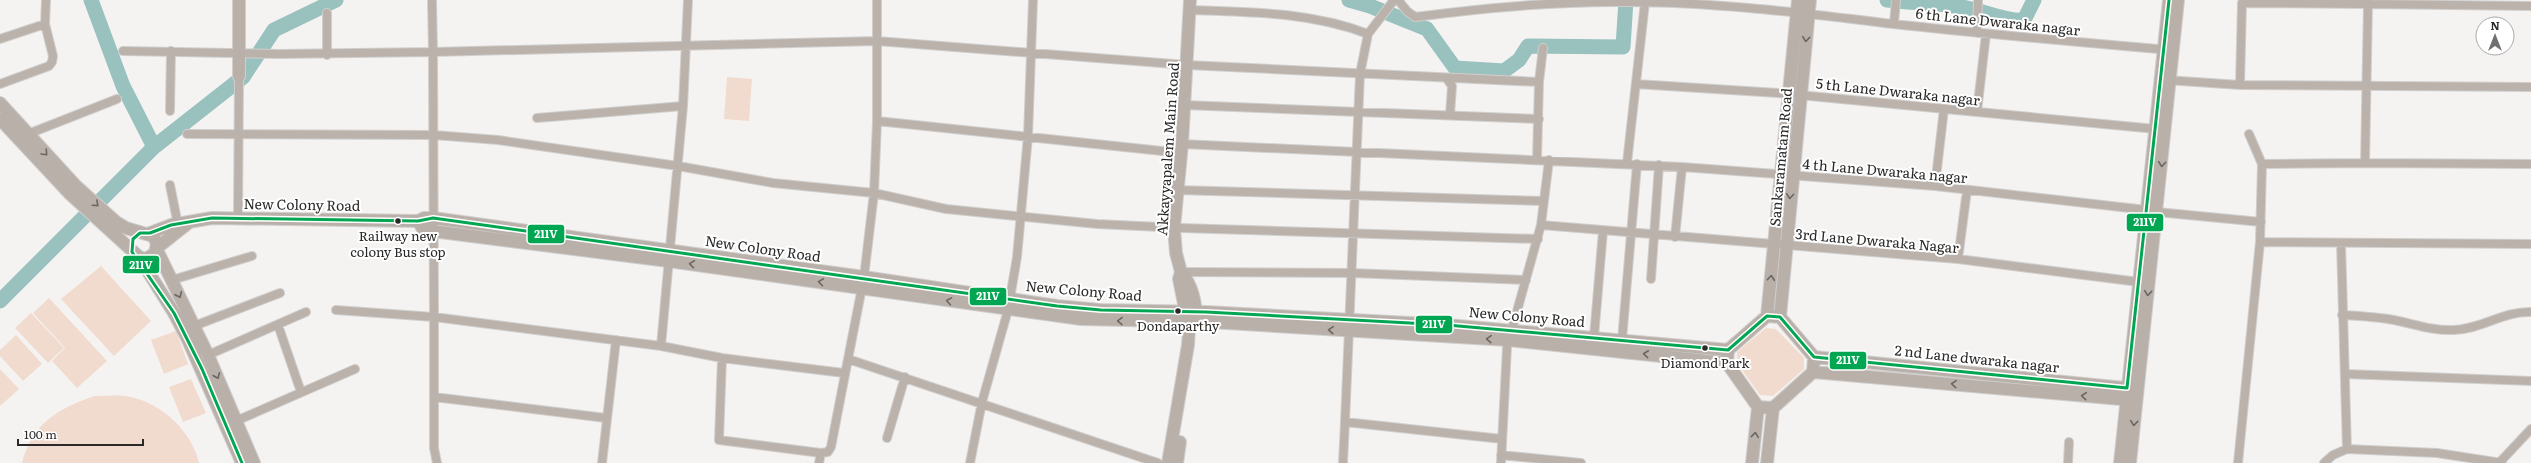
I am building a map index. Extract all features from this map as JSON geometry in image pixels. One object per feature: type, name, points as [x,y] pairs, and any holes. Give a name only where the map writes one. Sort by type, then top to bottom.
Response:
[{"type":"main road","points":[[239,0],[244,53],[239,76]]},
{"type":"main road","name":"Sankaramatam Road","points":[[1767,316],[1787,94],[1798,0]]},
{"type":"main road","name":"Sankaramatam Road","points":[[1780,318],[1792,175],[1810,0]]},
{"type":"main road","points":[[2120,463],[2132,394],[2152,211],[2168,50],[2169,0]]},
{"type":"main road","points":[[2168,50],[2178,0]]},
{"type":"main road","name":"Akkayyapalem Main Road","points":[[1189,3],[1187,65],[1174,228],[1176,254],[1182,272],[1179,279],[1191,317]]},
{"type":"main road","points":[[2130,463],[2132,394],[2139,282],[2152,211],[2156,129],[2165,79]]},
{"type":"main road","points":[[0,103],[28,134],[72,190]]},
{"type":"main road","points":[[0,118],[72,190],[112,226],[136,254],[174,313],[188,340],[242,463]]},
{"type":"main road","name":"New Colony Road","points":[[145,233],[212,218],[418,221],[424,218],[432,218],[669,255],[1009,304],[1191,317],[1349,331],[1594,337],[1728,350]]},
{"type":"main road","name":"New Colony Road","points":[[418,221],[423,229],[432,231],[669,255]]},
{"type":"main road","points":[[136,254],[150,258],[157,249],[183,225]]},
{"type":"main road","points":[[112,226],[145,233],[156,239],[157,249],[208,355],[254,463]]},
{"type":"main road","points":[[136,254],[133,239],[145,233]]},
{"type":"main road","points":[[1752,463],[1758,407],[1727,363],[1728,350],[1767,316],[1780,318],[1814,357],[1813,372],[1773,408],[1767,463]]},
{"type":"main road","points":[[1168,463],[1187,355],[1191,317]]},
{"type":"main road","points":[[1177,463],[1193,370],[1191,317]]},
{"type":"main road","name":"New Colony Road","points":[[1191,317],[1349,319],[1510,335],[1727,363]]},
{"type":"main road","name":"2 nd Lane dwaraka nagar","points":[[1814,357],[2132,394]]},
{"type":"main road","name":"2 nd Lane dwaraka nagar","points":[[1813,372],[2132,394]]},
{"type":"main road","points":[[1758,407],[1773,408]]},
{"type":"street","points":[[0,84],[48,66],[52,62],[53,56],[45,24],[46,0]]},
{"type":"street","points":[[432,0],[434,135],[432,231],[434,397],[437,463]]},
{"type":"street","points":[[661,346],[683,106],[688,0]]},
{"type":"street","points":[[722,358],[719,440],[821,453],[828,452],[831,447],[844,373],[863,282],[874,193],[877,121],[877,0]]},
{"type":"street","points":[[970,463],[982,402],[1009,304],[1022,217],[1028,136],[1033,0]]},
{"type":"street","points":[[1343,463],[1360,74],[1368,34],[1394,0]]},
{"type":"street","name":"6 th Lane Dwaraka nagar","points":[[1398,0],[1407,11],[1415,17],[1557,1],[1645,2],[1809,14],[1986,34],[2168,50]]},
{"type":"street","points":[[1894,24],[1896,0]]},
{"type":"street","points":[[1977,32],[1978,0]]},
{"type":"street","points":[[1627,163],[1645,2]]},
{"type":"street","points":[[2365,163],[2368,2]]},
{"type":"street","points":[[2240,85],[2242,3],[2368,2],[2528,4]]},
{"type":"street","points":[[1189,3],[1291,15],[1337,23],[1368,34]]},
{"type":"street","points":[[327,14],[327,54]]},
{"type":"street","points":[[0,39],[45,24]]},
{"type":"street","points":[[1977,112],[1986,34]]},
{"type":"street","points":[[123,51],[327,54],[877,41],[1187,65],[1447,79],[1539,82]]},
{"type":"street","points":[[1537,159],[1539,82],[1543,48]]},
{"type":"street","points":[[170,110],[171,51]]},
{"type":"street","points":[[238,218],[240,133],[239,76]]},
{"type":"street","points":[[1447,79],[1452,86],[1450,115]]},
{"type":"street","points":[[2165,79],[2240,85],[2531,87]]},
{"type":"street","name":"5 th Lane Dwaraka nagar","points":[[1636,84],[1801,95],[2156,129]]},
{"type":"street","points":[[28,134],[117,99]]},
{"type":"street","points":[[1184,105],[1539,119]]},
{"type":"street","points":[[537,118],[683,106]]},
{"type":"street","points":[[1935,186],[1944,109]]},
{"type":"street","name":"4 th Lane Dwaraka nagar","points":[[877,121],[1181,149],[1537,159],[1659,165],[1935,186],[2261,222]]},
{"type":"street","points":[[187,134],[240,133],[434,135],[526,143],[678,166],[773,183],[874,193],[946,209],[1022,217],[1174,228],[1538,239]]},
{"type":"street","points":[[2238,463],[2261,222],[2262,164],[2249,134]]},
{"type":"street","points":[[1549,160],[1538,239],[1510,335],[1501,459],[1581,463]]},
{"type":"street","points":[[1622,340],[1637,164]]},
{"type":"street","points":[[2262,164],[2531,164]]},
{"type":"street","points":[[1651,279],[1659,165]]},
{"type":"street","points":[[1675,236],[1682,167]]},
{"type":"street","points":[[170,185],[183,225]]},
{"type":"street","points":[[1177,190],[1544,201]]},
{"type":"street","points":[[1958,259],[1967,190]]},
{"type":"street","name":"3rd Lane Dwaraka Nagar","points":[[1541,225],[1958,259],[2139,282]]},
{"type":"street","points":[[1594,337],[1603,231]]},
{"type":"street","points":[[2260,242],[2341,244],[2531,244]]},
{"type":"street","points":[[2341,244],[2347,449]]},
{"type":"street","points":[[172,280],[252,256]]},
{"type":"street","points":[[1182,272],[1352,273],[1526,280]]},
{"type":"street","points":[[194,326],[280,293]]},
{"type":"street","points":[[336,310],[434,317],[661,346],[722,358],[844,373]]},
{"type":"street","points":[[208,355],[306,312]]},
{"type":"street","points":[[2342,315],[2395,320],[2430,328],[2453,330],[2477,327],[2512,314],[2531,312]]},
{"type":"street","points":[[278,325],[302,392]]},
{"type":"street","points":[[602,463],[616,340]]},
{"type":"street","points":[[848,358],[982,402],[1158,463]]},
{"type":"street","points":[[236,421],[355,369]]},
{"type":"street","points":[[2345,374],[2531,380]]},
{"type":"street","points":[[887,438],[905,377]]},
{"type":"street","points":[[434,397],[606,418]]},
{"type":"street","points":[[1345,422],[1502,439]]},
{"type":"street","points":[[2324,463],[2333,455],[2347,449],[2398,449],[2476,458],[2501,463],[2531,429]]},
{"type":"street","points":[[2068,463],[2070,442]]},
{"type":"street","points":[[819,463],[821,453]]},
{"type":"shaded area","points":[[727,77],[752,79],[749,121],[724,119]]},
{"type":"shaded area","points":[[101,266],[151,321],[114,356],[61,299]]},
{"type":"shaded area","points":[[49,298],[107,361],[77,388],[52,361],[65,348],[33,313]]},
{"type":"shaded area","points":[[31,313],[64,348],[48,363],[15,328]]},
{"type":"shaded area","name":"Diamond Park","points":[[1766,328],[1776,329],[1804,358],[1804,369],[1773,396],[1760,395],[1737,363],[1737,352]]},
{"type":"shaded area","points":[[176,331],[188,364],[164,374],[151,340]]},
{"type":"shaded area","points":[[16,335],[42,364],[23,381],[0,356],[0,350]]},
{"type":"shaded area","points":[[0,369],[19,389],[0,406]]},
{"type":"shaded area","points":[[191,379],[206,413],[183,422],[169,387]]},
{"type":"shaded area","points":[[94,396],[125,396],[150,404],[161,410],[181,428],[189,439],[199,463],[22,463],[26,449],[32,437],[48,419],[69,406]]},
{"type":"waterway","points":[[91,0],[123,86],[154,147]]},
{"type":"waterway","points":[[0,301],[154,147],[243,77],[274,30],[336,0]]},
{"type":"waterway","points":[[1349,0],[1370,6],[1427,29],[1455,68],[1504,71],[1519,60],[1528,46],[1623,47],[1626,0]]},
{"type":"waterway","points":[[1887,0],[1957,6],[1974,9],[2003,18],[2018,20],[2024,20],[2034,0]]},
{"type":"transit line","name":"211V","points":[[242,463],[202,369],[174,313],[132,252],[133,239],[140,233],[150,233],[171,225],[212,218],[418,221],[433,218],[1057,306],[1101,310],[1206,312],[1447,325],[1728,350],[1767,316],[1780,317],[1814,357],[2127,388],[2169,0]]},
{"type":"place","name":"Railway new colony Bus stop","points":[[398,221]]},
{"type":"place","name":"Dondaparthy","points":[[1178,311]]},
{"type":"place","name":"Diamond Park","points":[[1705,348]]}]
